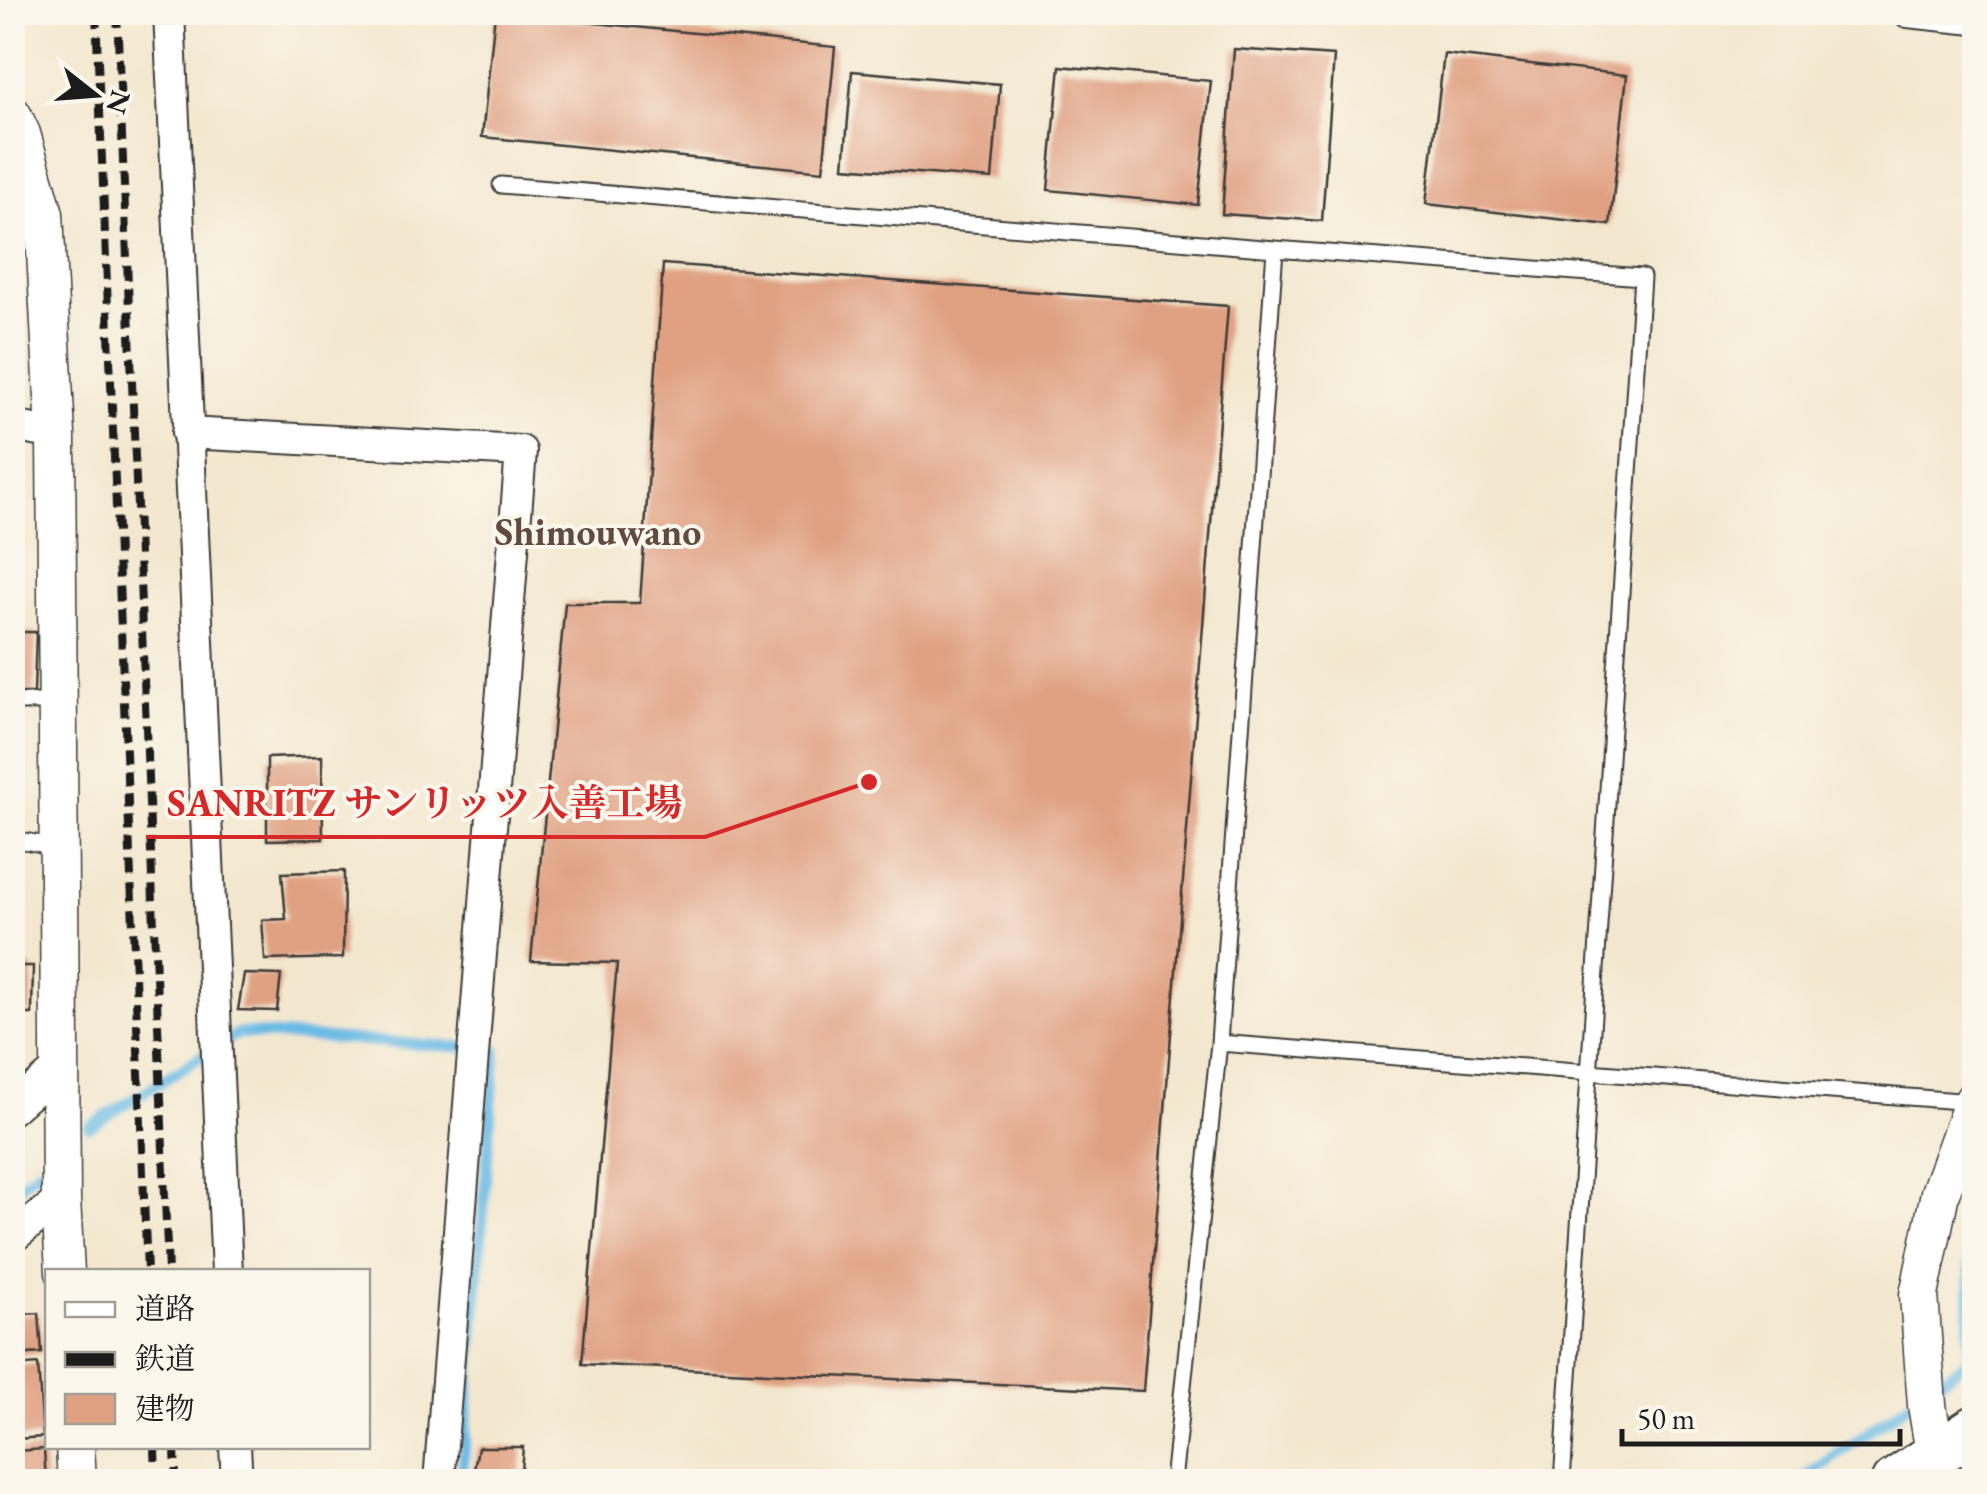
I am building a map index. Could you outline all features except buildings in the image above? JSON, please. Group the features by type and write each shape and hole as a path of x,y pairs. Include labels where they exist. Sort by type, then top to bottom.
{"main road":[{"path":"1894,1482 1934,1468 1974,1429"}],"street":[{"path":"169,12 227,1269"},
{"path":"1908,12 1974,18"},
{"path":"12,116 44,214 56,434 61,1199 66,1269"},
{"path":"12,426 56,434"},
{"path":"187,433 521,451 439,1482"},
{"path":"12,1110 60,1068"},
{"path":"1934,1468 1919,1295 1940,1193 1974,1101"},
{"path":"12,1238 61,1199"},
{"path":"76,1449 78,1482"},
{"path":"235,1449 237,1482"}],"lane":[{"path":"501,185 1642,277 1562,1482"},
{"path":"1174,1482 1219,1042 1275,249"},
{"path":"12,702 58,702"},
{"path":"12,840 59,847"},
{"path":"1219,1042 1974,1101"}],"waterway":[{"path":"89,1127 238,1033 496,1049 462,1482"},
{"path":"12,1193 40,1169"},
{"path":"1933,1386 1970,1359 1970,1201 1974,1191"},
{"path":"1799,1482 1918,1397"}],"railway":[{"path":"96,12 147,1269"},
{"path":"117,12 168,1269"},
{"path":"155,1449 156,1482"},
{"path":"175,1449 176,1482"}],"place":[{"name":"SANRITZ サンリッツ入善工場","path":"869,782"}],"district":[{"name":"Shimouwano","path":"598,532"}]}
